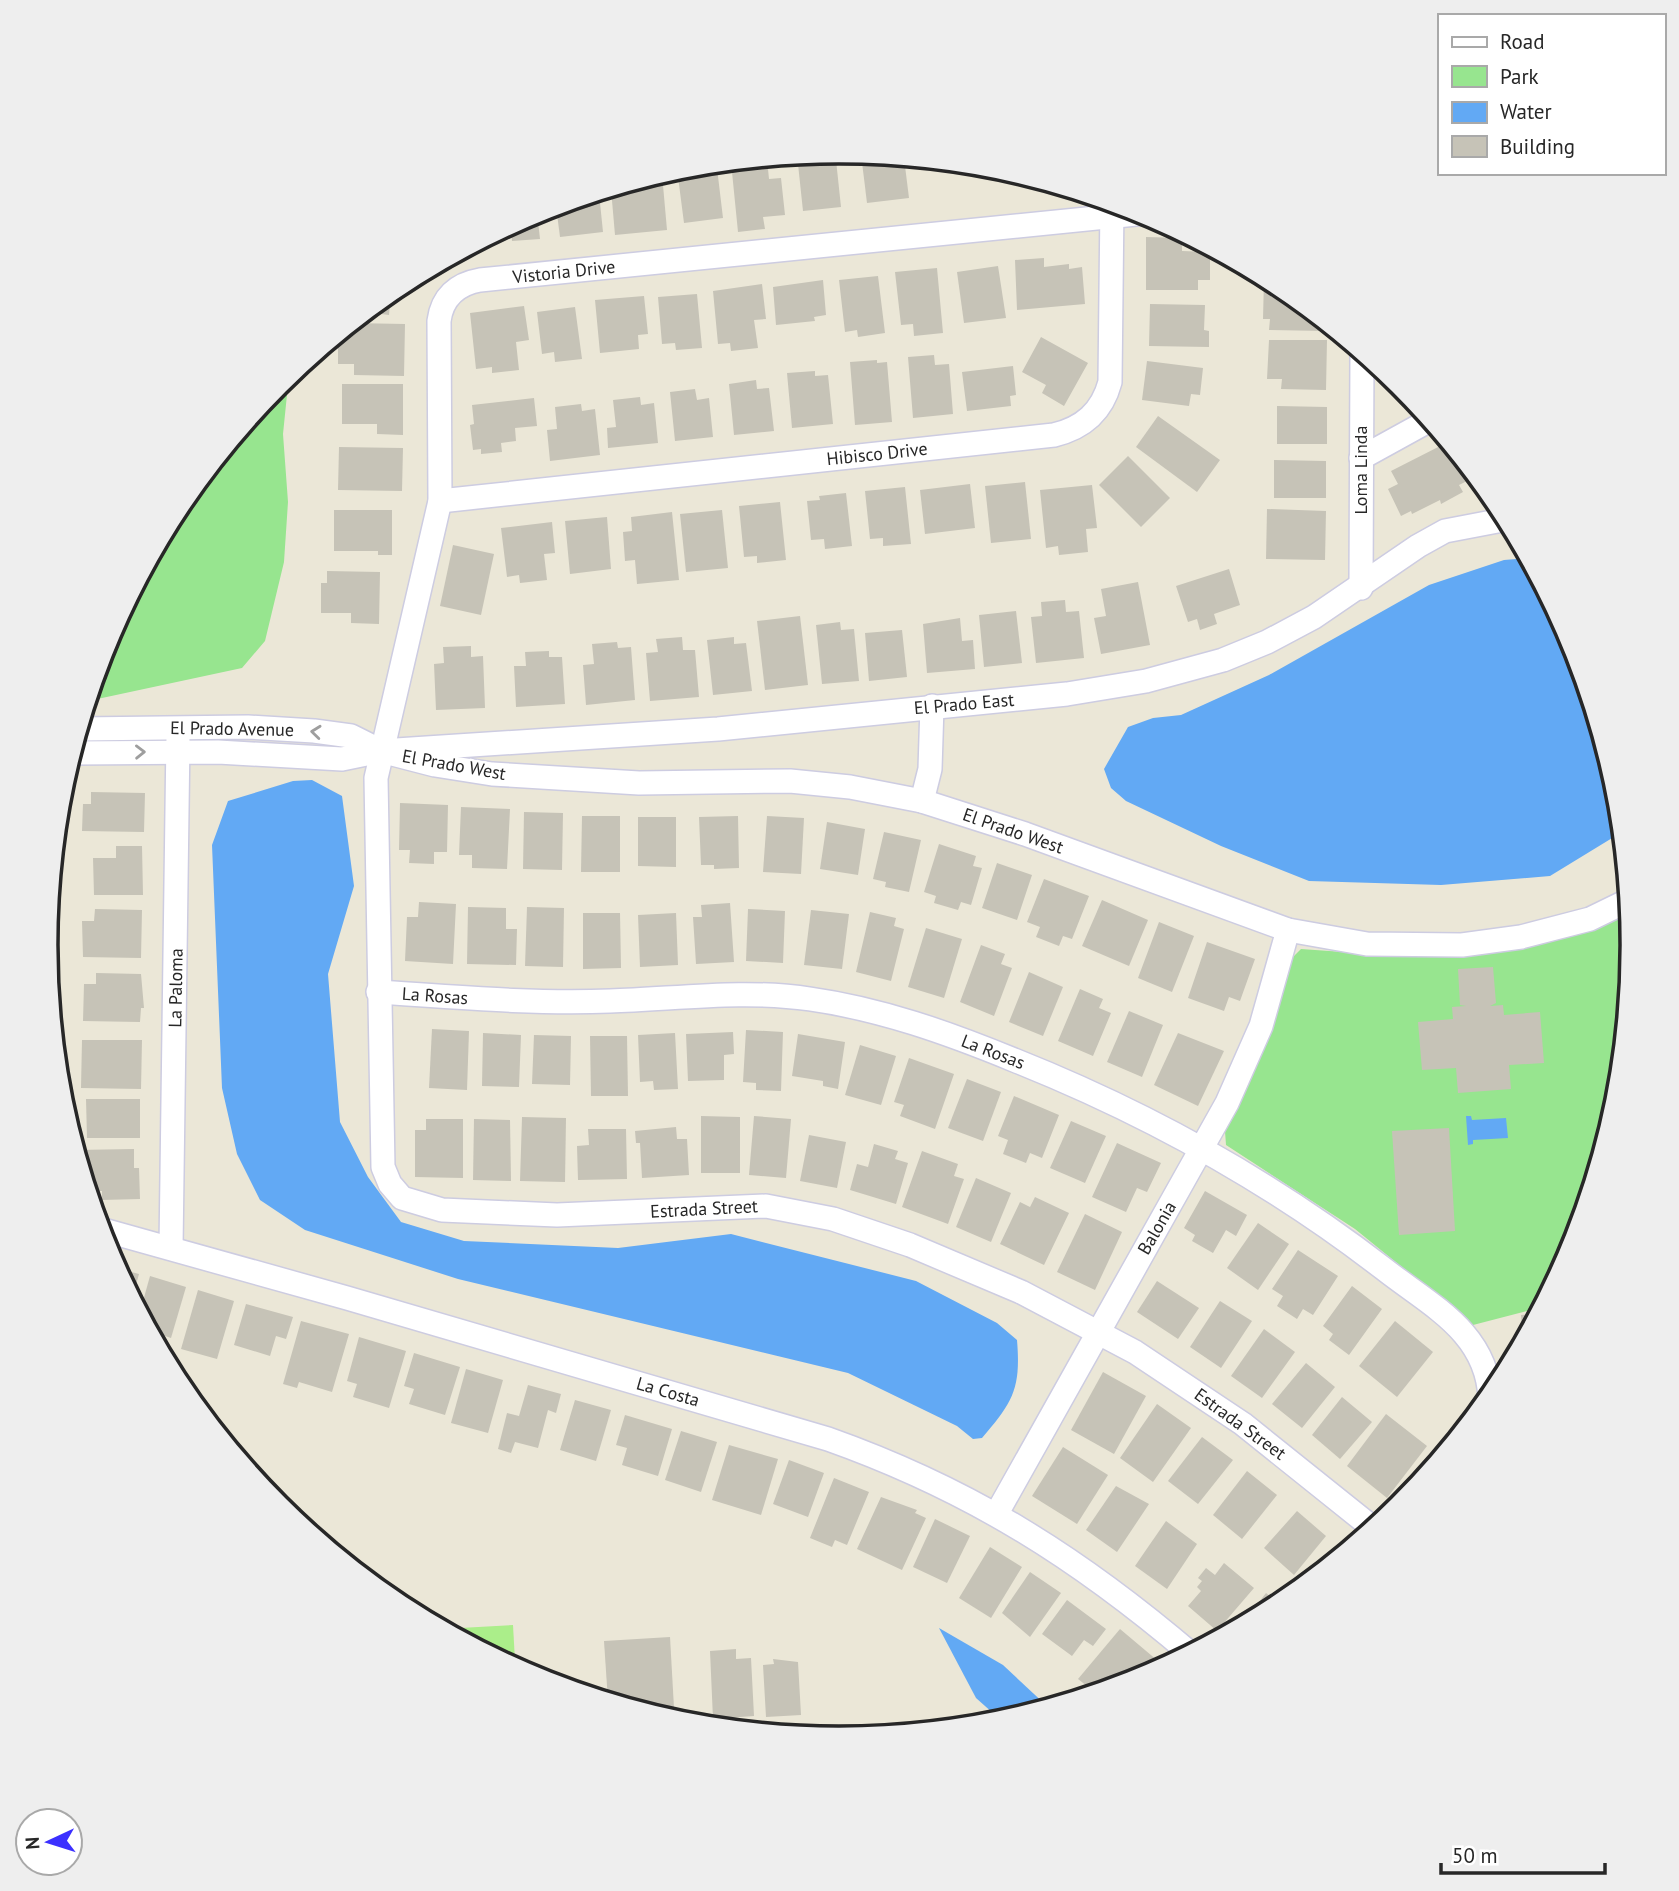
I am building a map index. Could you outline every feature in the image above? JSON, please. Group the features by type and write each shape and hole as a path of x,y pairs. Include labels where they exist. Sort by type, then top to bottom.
{"street":[{"name":"Vistoria Drive","path":"381,751 440,501 440,314 447,297 461,285 480,280 1104,210"},
{"name":"Hibisco Drive","path":"440,501 1054,435 1076,427 1102,405 1110,383 1112,213"},
{"name":"Loma Linda","path":"1361,588 1362,365"},
{"path":"1361,458 1422,425"},
{"name":"El Prado East","path":"82,753 178,751 342,759 381,751 718,729 1067,694 1184,672 1267,642 1361,588 1418,546 1446,531 1496,521"},
{"path":"922,801 930,769 932,706"},
{"name":"El Prado Avenue","path":"88,729 178,727 314,731 351,736 381,751"},
{"name":"La Paloma","path":"171,1248 178,727"},
{"name":"El Prado West","path":"381,751 435,765 492,774 639,783 790,780 850,787 922,801 1025,834 1288,930 1367,944 1462,945 1556,930 1590,919 1620,904"},
{"name":"Estrada Street","path":"381,751 376,791 383,1167 393,1189 407,1201 442,1210 516,1215 614,1214 735,1206 800,1212 833,1219 911,1245 1021,1292 1099,1330 1243,1424 1366,1523"},
{"name":"Balonia","path":"997,1513 1203,1147 1254,1046 1269,1003 1288,930"},
{"name":"La Rosas","path":"378,992 535,1001 775,996 840,1003 913,1022 1004,1055 1133,1111 1203,1147 1358,1249 1461,1329 1478,1348 1485,1364 1488,1383"},
{"name":"La Costa","path":"112,1232 828,1439 881,1458 997,1513 1085,1569 1183,1648"}],"green space":[{"path":"287,393 283,434 288,502 284,562 265,641 242,668 97,699 138,600 189,511 252,430"},
{"path":"1620,913 1620,997 1615,1048 1595,1148 1562,1245 1531,1310 1473,1325 1355,1229 1226,1145 1225,1131 1267,1040 1293,957 1301,949 1357,953"},
{"path":"513,1625 515,1656 494,1647 459,1628"}],"water":[{"path":"1519,559 1562,646 1595,743 1614,837 1550,876 1441,885 1309,881 1221,846 1126,801 1111,788 1104,769 1128,727 1153,718 1181,715 1269,675 1429,585 1504,560"},
{"path":"312,780 342,796 354,886 328,974 340,1122 368,1177 401,1222 464,1241 618,1248 731,1234 916,1281 997,1323 1017,1340 1018,1371 1013,1394 982,1438 973,1439 957,1426 848,1373 458,1279 305,1230 260,1200 237,1154 222,1088 212,845 228,801 293,781"},
{"path":"1466,1116 1471,1116 1472,1120 1506,1118 1508,1138 1473,1140 1473,1144 1468,1145"},
{"path":"939,1628 1003,1665 1042,1701 992,1712 976,1698"}],"building":[{"path":"836,164 841,207 803,211 798,165"},
{"path":"862,164 905,166 909,198 867,203"},
{"path":"768,167 769,179 781,178 785,215 763,217 765,229 738,232 732,171"},
{"path":"718,173 723,218 684,223 679,181"},
{"path":"663,184 667,230 615,235 612,198"},
{"path":"600,201 603,232 560,237 557,216"},
{"path":"538,224 540,239 512,241 512,236"},
{"path":"1146,237 1171,238 1182,243 1182,251 1199,252 1210,257 1210,280 1198,280 1198,290 1146,290"},
{"path":"1044,258 1044,267 1069,264 1069,269 1082,267 1085,304 1017,310 1015,260"},
{"path":"998,266 1006,318 964,323 957,272"},
{"path":"937,268 943,333 914,336 913,324 901,325 895,272"},
{"path":"878,276 885,333 858,337 857,330 845,332 839,280"},
{"path":"823,280 826,315 814,317 815,321 776,325 773,287"},
{"path":"762,284 766,319 754,320 758,348 731,351 730,343 718,344 713,291"},
{"path":"1264,289 1322,331 1269,330 1270,319 1263,319"},
{"path":"697,294 702,348 676,350 675,343 662,344 658,297"},
{"path":"644,296 648,334 638,335 639,349 600,353 595,300"},
{"path":"1150,304 1205,305 1204,330 1209,331 1209,347 1149,346"},
{"path":"390,306 389,315 379,314"},
{"path":"524,306 529,340 516,342 519,370 492,373 492,367 476,369 470,313"},
{"path":"575,307 582,359 555,362 554,352 542,354 537,312"},
{"path":"366,323 405,324 404,376 354,375 354,364 338,364 338,346"},
{"path":"1041,337 1088,363 1064,406 1042,393 1046,385 1022,372"},
{"path":"1269,340 1327,340 1326,390 1281,389 1282,379 1267,379"},
{"path":"934,355 935,365 949,364 953,414 913,418 908,357"},
{"path":"877,360 877,363 887,362 892,422 855,425 850,362"},
{"path":"1147,361 1203,368 1200,395 1191,394 1189,406 1142,400"},
{"path":"1013,366 1016,395 1010,396 1011,406 967,411 962,372"},
{"path":"815,371 815,376 828,375 833,424 792,428 787,373"},
{"path":"756,380 757,389 769,388 774,431 734,435 729,384"},
{"path":"342,384 403,384 403,435 377,434 377,424 342,424"},
{"path":"695,389 697,400 709,398 713,437 675,441 670,392"},
{"path":"640,397 641,405 654,403 658,443 608,448 607,428 616,427 613,400"},
{"path":"534,398 537,426 515,428 516,441 501,443 502,452 481,454 481,449 473,450 470,425 474,424 472,405"},
{"path":"581,404 582,411 595,409 600,455 550,461 547,430 557,429 555,407"},
{"path":"1277,406 1327,407 1327,444 1277,444"},
{"path":"1158,416 1220,460 1197,492 1136,447"},
{"path":"1440,446 1468,481 1459,485 1463,492 1441,504 1440,500 1412,514 1411,511 1401,516 1388,489 1398,484 1391,471"},
{"path":"339,447 403,448 402,491 338,490"},
{"path":"1128,456 1170,498 1141,527 1099,485"},
{"path":"1274,460 1326,461 1326,498 1274,498"},
{"path":"1025,482 1031,539 991,543 985,486"},
{"path":"970,484 975,528 925,534 920,490"},
{"path":"1092,485 1097,528 1086,529 1088,552 1059,555 1058,546 1046,548 1040,490"},
{"path":"905,487 911,544 883,546 883,538 870,539 865,491"},
{"path":"846,493 852,546 825,549 824,539 811,540 807,501 820,500 819,496"},
{"path":"780,502 786,560 757,563 757,556 744,557 739,506"},
{"path":"1267,509 1326,511 1325,560 1266,559"},
{"path":"334,510 392,510 392,555 378,555 378,551 334,551"},
{"path":"722,510 728,568 686,572 680,514"},
{"path":"672,512 679,580 637,584 635,560 625,561 623,532 632,531 631,517"},
{"path":"607,517 611,569 570,574 565,521"},
{"path":"552,522 555,553 544,554 547,580 520,583 519,575 507,577 501,528"},
{"path":"453,545 494,554 481,615 440,606"},
{"path":"1229,569 1240,605 1214,614 1217,624 1200,630 1197,619 1188,622 1176,586"},
{"path":"327,571 380,572 379,624 351,623 351,613 321,613 321,583 327,583"},
{"path":"1138,582 1150,645 1101,654 1094,618 1106,616 1101,589"},
{"path":"1065,600 1066,612 1079,611 1084,658 1036,663 1031,617 1042,616 1041,602"},
{"path":"1016,611 1022,663 984,667 979,615"},
{"path":"800,616 808,685 765,690 757,621"},
{"path":"960,618 962,641 973,640 975,669 927,673 923,624"},
{"path":"840,622 841,630 854,629 859,681 822,684 816,625"},
{"path":"902,630 907,677 869,681 865,633"},
{"path":"682,637 683,650 695,650 699,697 650,701 646,653 658,652 656,639"},
{"path":"734,637 734,644 746,643 752,691 713,695 707,640"},
{"path":"617,642 618,648 631,647 635,700 586,705 583,665 594,664 592,644"},
{"path":"471,646 471,657 483,656 485,708 436,710 434,664 444,663 443,647"},
{"path":"549,651 549,657 562,657 565,704 516,707 514,666 526,666 525,652"},
{"path":"91,792 145,793 144,832 82,831 83,804 91,804"},
{"path":"400,803 448,805 447,852 434,852 434,864 409,863 410,850 399,850"},
{"path":"461,807 510,809 507,869 472,868 472,855 459,855"},
{"path":"524,812 563,813 562,870 523,869"},
{"path":"582,816 620,816 620,872 581,872"},
{"path":"738,816 739,868 714,869 714,865 701,865 699,817"},
{"path":"767,816 804,818 801,874 763,872"},
{"path":"638,817 676,817 676,867 638,866"},
{"path":"827,822 865,829 858,875 820,869"},
{"path":"884,832 921,840 909,892 885,887 886,882 873,879"},
{"path":"939,844 976,856 973,866 982,868 971,905 961,902 958,910 934,903 936,896 924,892"},
{"path":"116,846 142,846 143,895 94,895 93,858 116,858"},
{"path":"997,863 1032,875 1017,920 982,908"},
{"path":"1044,879 1089,896 1072,939 1063,936 1059,946 1036,937 1040,927 1027,922"},
{"path":"1102,900 1148,920 1129,966 1082,946"},
{"path":"419,902 456,904 453,964 405,961 407,917 418,917"},
{"path":"730,903 734,962 696,964 693,917 702,917 701,905"},
{"path":"468,907 506,908 506,929 517,929 516,965 467,964"},
{"path":"527,907 564,908 563,967 525,966"},
{"path":"95,909 142,910 141,958 83,957 82,921 94,921"},
{"path":"748,909 785,911 783,963 746,961"},
{"path":"811,910 849,914 842,969 804,965"},
{"path":"870,912 896,918 894,926 904,929 891,981 856,972"},
{"path":"583,913 620,913 621,968 583,969"},
{"path":"676,913 678,965 640,967 638,915"},
{"path":"1159,922 1194,936 1172,992 1138,978"},
{"path":"926,928 962,939 944,998 908,987"},
{"path":"1207,942 1255,959 1240,1001 1229,997 1224,1011 1188,998"},
{"path":"981,945 1005,954 1001,964 1012,968 994,1016 960,1002"},
{"path":"1493,967 1496,1003 1490,1006 1503,1005 1504,1015 1540,1012 1544,1063 1509,1065 1511,1089 1458,1093 1456,1068 1422,1070 1418,1022 1453,1019 1452,1007 1466,1006 1460,1005 1458,969"},
{"path":"1029,972 1063,987 1043,1036 1009,1022"},
{"path":"96,973 141,974 144,1008 141,1008 140,1022 83,1021 84,984 96,984"},
{"path":"1080,989 1103,999 1099,1008 1111,1013 1093,1056 1058,1041"},
{"path":"1129,1011 1163,1025 1142,1077 1107,1062"},
{"path":"432,1029 469,1031 467,1090 429,1088"},
{"path":"746,1030 783,1032 781,1091 756,1090 756,1083 743,1082"},
{"path":"733,1032 734,1054 724,1055 724,1080 688,1081 686,1034"},
{"path":"483,1033 521,1035 519,1087 482,1086"},
{"path":"675,1033 678,1089 654,1090 653,1081 640,1082 638,1035"},
{"path":"1178,1033 1224,1051 1198,1106 1154,1085"},
{"path":"798,1034 845,1042 838,1089 823,1086 823,1081 792,1076"},
{"path":"534,1035 571,1036 570,1085 532,1084"},
{"path":"590,1036 627,1036 628,1096 591,1096"},
{"path":"82,1040 142,1040 141,1089 81,1088"},
{"path":"860,1045 896,1056 881,1105 845,1095"},
{"path":"909,1058 954,1074 935,1129 900,1116 904,1105 894,1102"},
{"path":"967,1079 1001,1092 983,1141 948,1128"},
{"path":"1014,1096 1059,1115 1042,1158 1030,1153 1026,1163 1003,1154 1008,1140 998,1136"},
{"path":"86,1099 140,1099 140,1138 87,1138"},
{"path":"701,1116 740,1117 740,1173 701,1173"},
{"path":"754,1116 791,1119 786,1178 749,1175"},
{"path":"522,1117 566,1118 565,1182 520,1181"},
{"path":"426,1119 463,1119 463,1178 415,1177 415,1130 426,1130"},
{"path":"474,1119 510,1120 511,1181 473,1180"},
{"path":"1071,1121 1106,1136 1085,1183 1050,1168"},
{"path":"676,1127 677,1139 687,1139 689,1175 642,1178 640,1143 636,1143 635,1131"},
{"path":"1449,1128 1455,1231 1399,1235 1392,1131"},
{"path":"588,1129 626,1129 627,1179 578,1180 577,1146 589,1145"},
{"path":"809,1135 846,1142 837,1188 800,1181"},
{"path":"1117,1143 1161,1163 1147,1192 1137,1188 1126,1212 1092,1197"},
{"path":"874,1144 898,1151 895,1159 908,1163 896,1204 850,1190 857,1164 868,1167"},
{"path":"134,1149 134,1168 139,1168 140,1199 102,1200 102,1191 97,1191 85,1150"},
{"path":"922,1151 958,1164 954,1176 964,1179 948,1224 902,1207"},
{"path":"976,1178 1011,1193 991,1242 956,1227"},
{"path":"1205,1191 1247,1215 1236,1236 1226,1230 1213,1253 1192,1241 1195,1235 1184,1228"},
{"path":"1035,1197 1069,1213 1044,1265 1000,1244 1020,1202 1030,1207"},
{"path":"1085,1214 1122,1232 1095,1290 1057,1272"},
{"path":"1258,1223 1289,1244 1258,1290 1227,1268"},
{"path":"1298,1250 1338,1276 1313,1315 1303,1309 1297,1319 1277,1306 1283,1296 1272,1289"},
{"path":"129,1271 139,1274 136,1286"},
{"path":"150,1276 186,1287 171,1338 161,1335 143,1301"},
{"path":"1157,1281 1199,1308 1178,1339 1137,1312"},
{"path":"1352,1286 1382,1309 1349,1355 1329,1340 1333,1334 1323,1326"},
{"path":"198,1290 234,1301 217,1359 181,1349"},
{"path":"1220,1301 1252,1321 1221,1368 1190,1347"},
{"path":"246,1304 293,1317 286,1339 276,1336 270,1356 234,1345"},
{"path":"1529,1314 1522,1327 1521,1315"},
{"path":"301,1321 349,1334 332,1392 299,1382 297,1388 283,1384"},
{"path":"1395,1321 1433,1352 1397,1397 1359,1366"},
{"path":"1264,1329 1295,1352 1262,1398 1231,1376"},
{"path":"359,1337 406,1351 389,1408 353,1397 357,1384 347,1381"},
{"path":"414,1353 460,1367 445,1415 409,1404 414,1389 404,1386"},
{"path":"1306,1363 1335,1387 1302,1428 1272,1404"},
{"path":"466,1369 503,1380 488,1433 451,1423"},
{"path":"1103,1372 1146,1396 1114,1454 1071,1430"},
{"path":"528,1385 561,1394 556,1413 548,1410 538,1448 515,1442 511,1453 498,1449 507,1413 519,1416"},
{"path":"1342,1397 1372,1422 1340,1459 1312,1435"},
{"path":"575,1400 611,1410 596,1461 560,1450"},
{"path":"1157,1404 1191,1428 1153,1482 1120,1458"},
{"path":"1386,1414 1427,1446 1387,1498 1347,1466"},
{"path":"625,1415 672,1429 658,1476 622,1465 627,1448 616,1445"},
{"path":"681,1431 717,1442 701,1492 665,1480"},
{"path":"1202,1437 1233,1460 1198,1504 1168,1481"},
{"path":"729,1445 778,1459 761,1515 712,1500"},
{"path":"1063,1447 1108,1475 1077,1524 1032,1496"},
{"path":"789,1460 824,1473 808,1517 773,1504"},
{"path":"1247,1471 1277,1495 1242,1539 1213,1515"},
{"path":"834,1478 869,1492 847,1545 835,1540 832,1547 810,1538"},
{"path":"1116,1486 1149,1504 1117,1552 1086,1530"},
{"path":"881,1497 917,1510 915,1513 926,1518 902,1570 857,1549"},
{"path":"1297,1511 1326,1536 1294,1575 1264,1548"},
{"path":"935,1519 970,1536 947,1583 913,1567"},
{"path":"1166,1521 1197,1544 1167,1589 1135,1566"},
{"path":"990,1547 1022,1567 991,1618 959,1598"},
{"path":"1224,1563 1254,1588 1216,1630 1188,1606 1201,1591 1197,1587 1202,1581 1198,1578 1206,1568 1215,1575"},
{"path":"1030,1572 1061,1593 1030,1637 1002,1613"},
{"path":"1266,1593 1272,1597 1254,1608"},
{"path":"1067,1600 1106,1629 1093,1646 1084,1640 1072,1656 1042,1634"},
{"path":"1120,1629 1157,1660 1088,1687 1078,1679"},
{"path":"670,1637 674,1708 607,1692 604,1641"},
{"path":"736,1649 736,1659 751,1658 754,1716 713,1717 710,1651"},
{"path":"773,1659 798,1662 801,1715 766,1717 763,1665 774,1664"}]}
